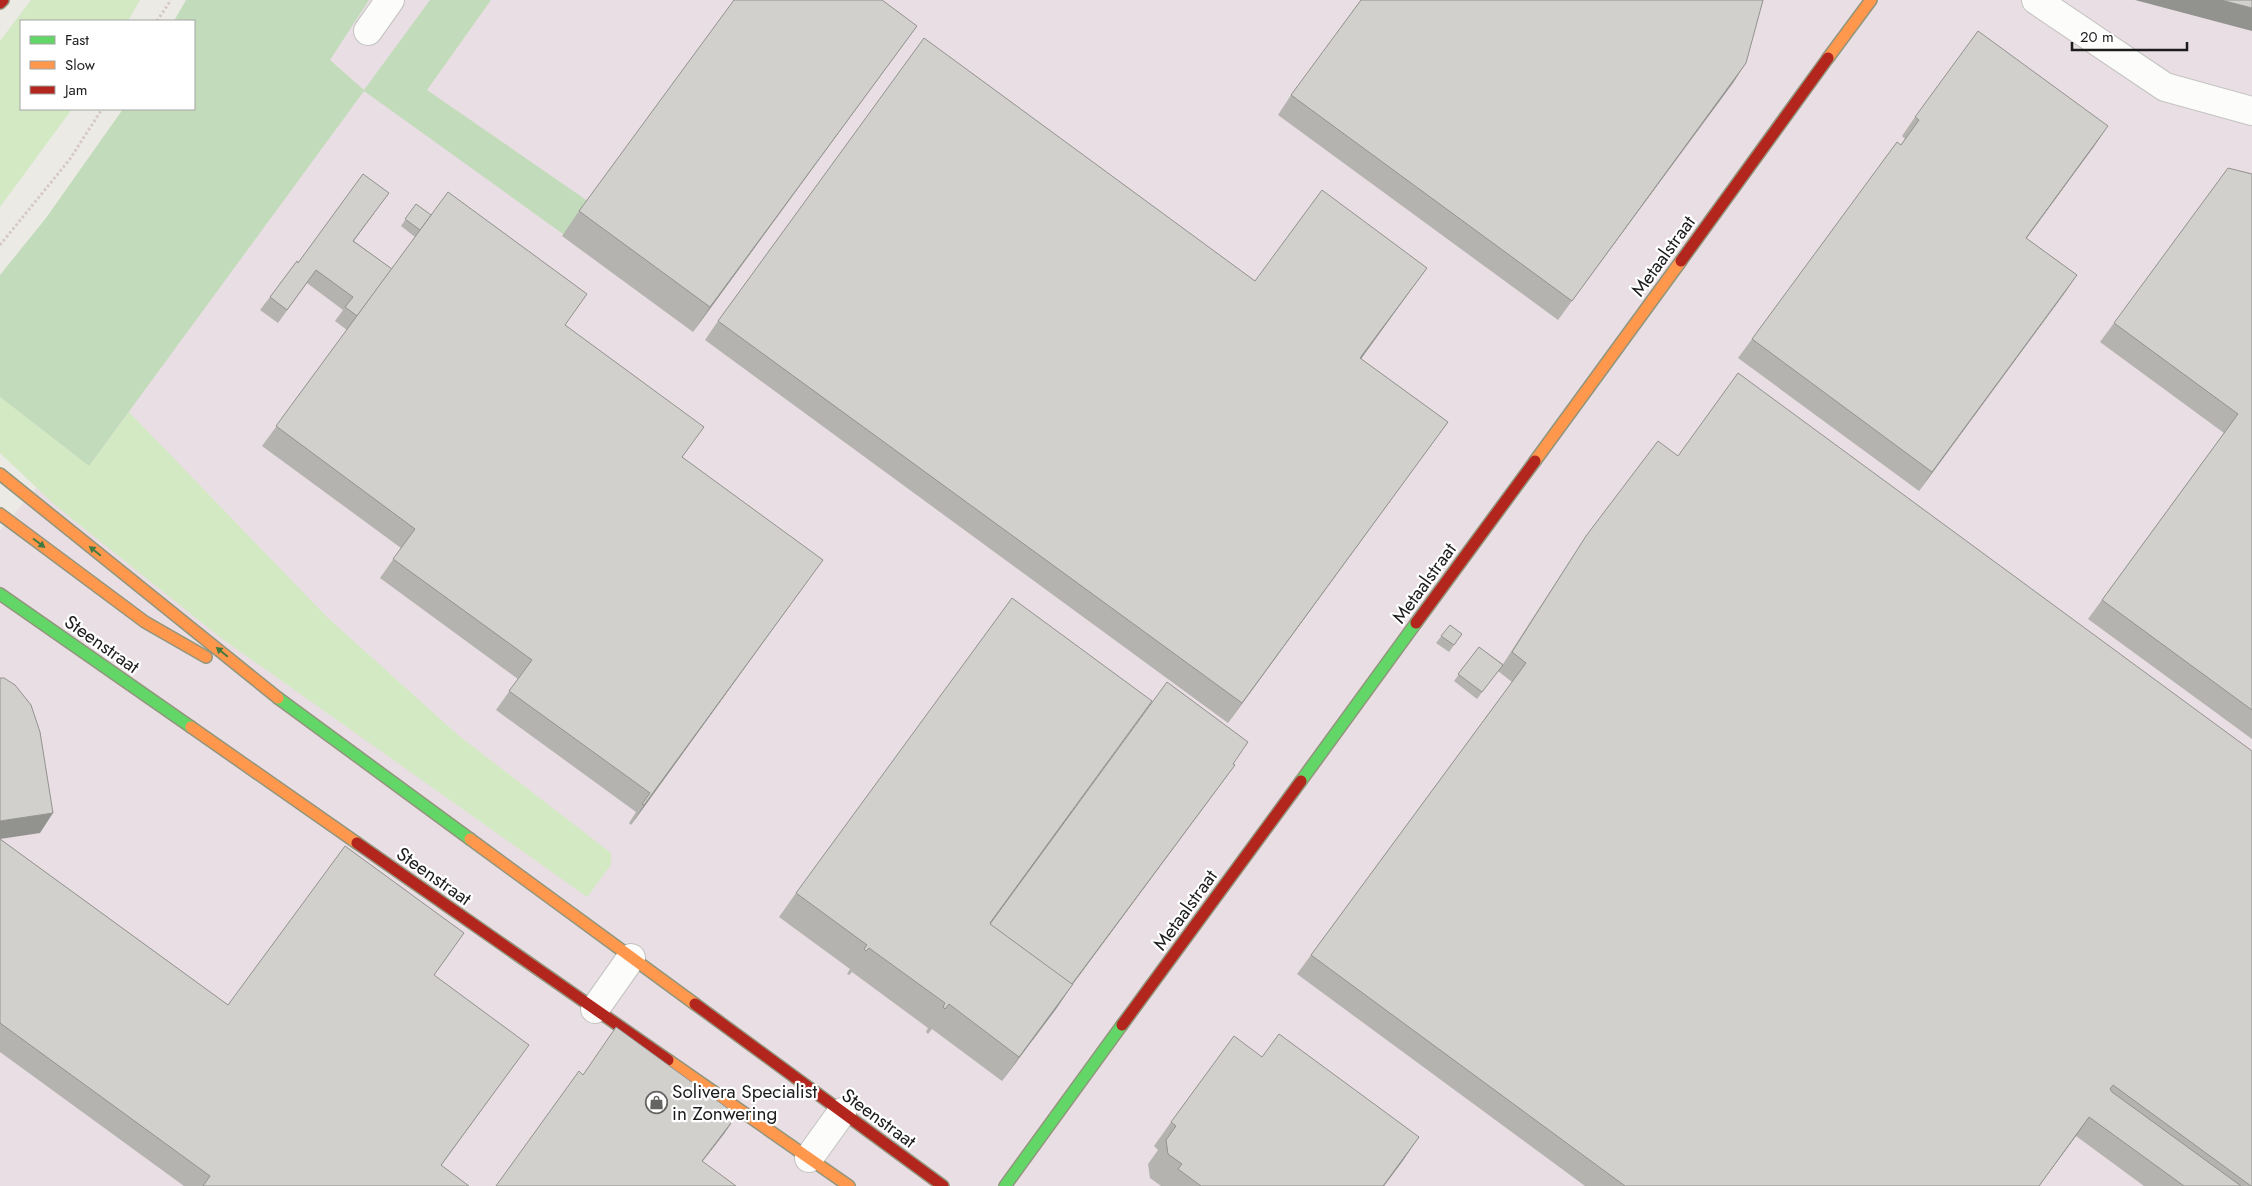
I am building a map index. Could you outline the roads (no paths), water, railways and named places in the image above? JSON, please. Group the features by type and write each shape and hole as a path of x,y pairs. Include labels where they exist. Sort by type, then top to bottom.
{"street":[{"path":"0,3 3,0"},
{"path":"368,32 390,0"},
{"name":"Metaalstraat","path":"1006,1186 1871,0"},
{"path":"2036,0 2165,87 2252,110"},
{"name":"Steenstraat","path":"0,474 288,705 942,1186"},
{"name":"Steenstraat","path":"0,514 145,622 288,705"},
{"name":"Steenstraat","path":"0,594 850,1186"},
{"path":"595,1009 631,958"},
{"path":"809,1158 842,1112"}],"place":[{"name":"Solivera Specialist in Zonwering","path":"656,1102"}]}
